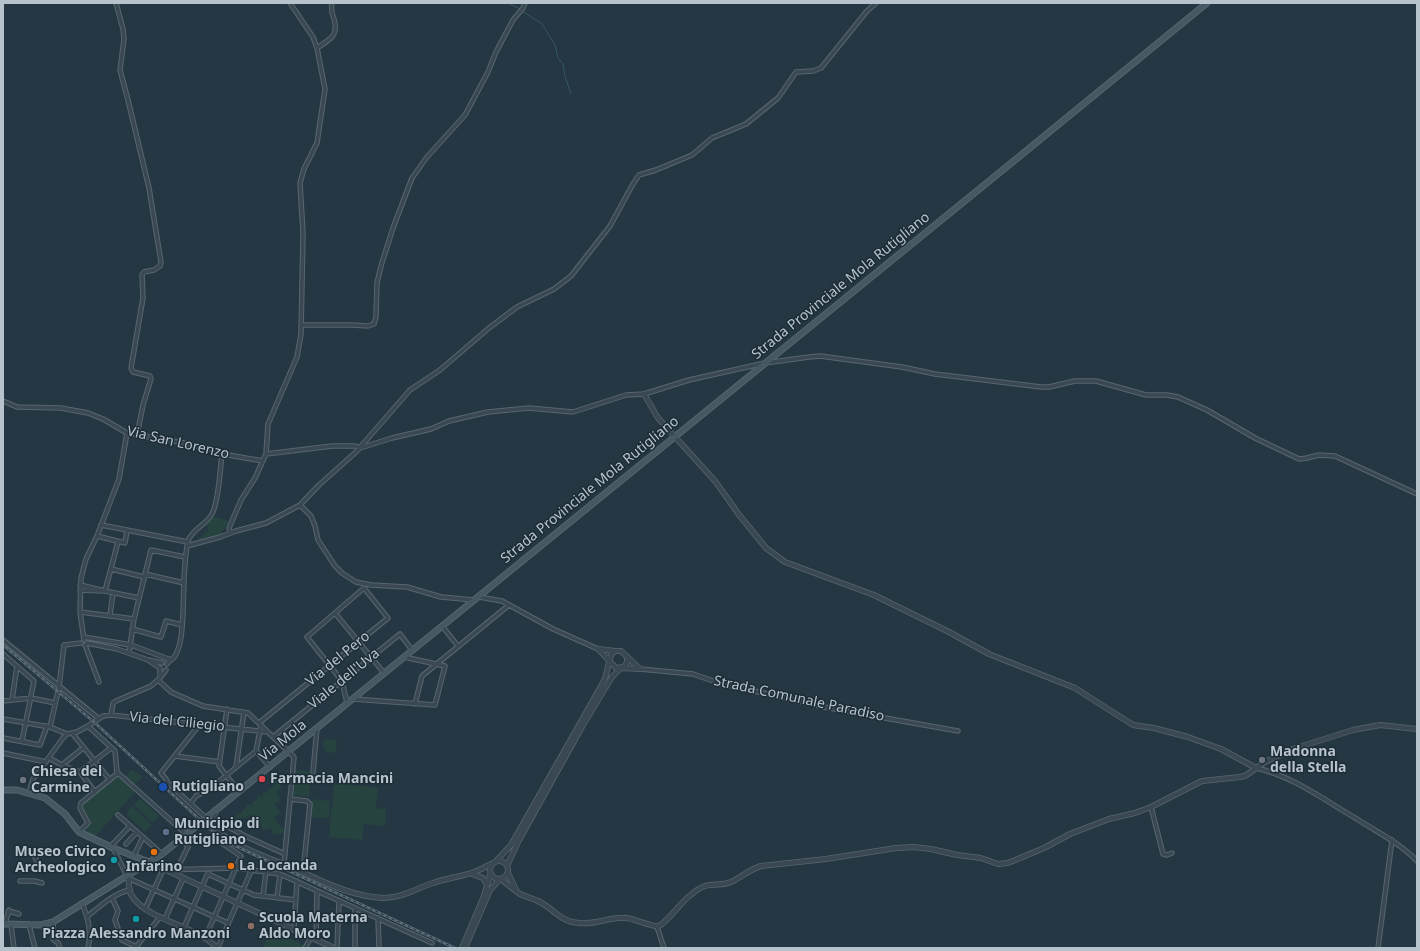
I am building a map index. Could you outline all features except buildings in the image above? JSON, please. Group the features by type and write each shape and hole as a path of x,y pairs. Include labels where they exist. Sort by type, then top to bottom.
{"main road":[{"name":"Strada Provinciale Mola Rutigliano","path":"490,587 1207,3"},
{"name":"Via Mola","path":"53,922 82,902 128,877 162,854 490,587"},
{"path":"3,790 13,789 40,796 51,802 70,818 79,832 111,848 149,862"},
{"path":"7,924 40,925 53,922"}],"street":[{"path":"116,3 123,34 120,70 149,188 161,262 158,269 144,272 142,275 143,298 132,368 133,372 150,376 151,379 143,405 137,435"},
{"path":"230,533 229,528 241,500 255,478 266,454 268,424 297,357 301,325 303,233 300,183 304,168 317,143 325,92 324,79 317,48 310,30 290,3"},
{"path":"317,48 331,38 335,32 336,26 331,9 332,3"},
{"path":"301,325 368,326 374,324 376,317 377,284 381,266 393,228 412,178 427,157 464,115 488,72 496,52 513,20 523,8 525,3"},
{"path":"188,546 271,521 300,505 360,448 410,390 440,370 488,328 517,307 554,288 571,276 610,226 639,175 656,170 692,155 712,138 746,124 778,98 796,72 817,71 821,68 863,16 876,3"},
{"path":"266,454 332,446 355,446 360,448 392,438 431,429 449,421 488,412 529,408 573,412 626,395 644,394 689,380 765,363 820,356 902,367 936,374 1041,387 1049,387 1075,381 1096,381 1146,395 1166,395 1178,397 1207,410 1255,438 1299,459 1319,455 1335,456 1417,494"},
{"path":"644,394 655,414 715,481 740,516 766,548 785,562 874,595 950,632 988,654 1075,688 1133,725 1154,728 1188,737 1221,749 1256,768 1268,771 1294,782 1392,840 1409,852 1417,861"},
{"name":"Via San Lorenzo","path":"3,400 17,406 61,408 88,413 103,419 127,433 196,445 222,454 263,460"},
{"path":"99,682 84,642 80,612 80,585 86,559 97,536 120,475 127,433"},
{"path":"111,715 113,703 151,686 159,679 166,670 167,664 174,658 178,649 182,625 185,557 188,542 192,534 213,512 217,496 222,454"},
{"path":"300,505 311,516 318,540 335,566 342,573 356,582 371,586 407,587 441,597 476,598 502,601 510,604 553,629 598,649 621,651 640,669"},
{"path":"101,525 188,542"},
{"path":"97,536 125,544 127,531"},
{"path":"105,592 118,542"},
{"path":"129,653 134,619 151,550 185,557"},
{"path":"111,569 184,583"},
{"path":"80,585 105,592"},
{"name":"Via del Pero","path":"260,724 388,618 364,588 335,613"},
{"path":"80,590 113,593 139,598"},
{"path":"110,615 113,593"},
{"path":"415,704 422,676 510,604"},
{"path":"80,612 134,619"},
{"path":"384,673 335,613 307,637 342,681 349,701 435,705 445,666 404,657"},
{"path":"132,629 161,636 166,621 182,625"},
{"path":"442,626 458,646"},
{"name":"Viale dell'Uva","path":"273,737 400,634 412,650"},
{"path":"3,640 98,718"},
{"path":"3,738 40,745 48,727 59,687 64,645 84,642 131,645 171,660"},
{"path":"84,642 112,648 148,660 167,664"},
{"path":"598,649 610,661 611,664 616,668 621,668"},
{"path":"200,724 161,773 166,778 167,782 191,802 217,829 244,847 340,889 384,898 406,894 434,882 471,873 496,861 511,845 605,679 611,655 615,651"},
{"path":"3,654 34,681 22,741"},
{"path":"517,891 508,873 507,866 509,859 583,725 612,677 626,665 627,657"},
{"path":"148,660 162,670 166,670"},
{"path":"162,663 160,665 159,679 171,692 203,706 248,713 294,757 284,864"},
{"path":"12,700 18,666"},
{"name":"Strada Comunale Paradiso","path":"621,668 693,674 719,683 829,708 958,731"},
{"path":"3,701 31,698 55,703"},
{"path":"227,709 219,766 239,792"},
{"path":"236,767 244,712"},
{"name":"Via del Ciliegio","path":"67,734 88,726 98,718 111,715 268,732"},
{"path":"3,719 48,727 67,734 33,779 29,793"},
{"path":"191,802 196,796 211,788 256,751 260,724"},
{"path":"657,927 663,923 687,897 700,888 732,882 752,869 761,866 826,859 896,848 914,847 981,858 998,864 1008,863 1044,848 1070,834 1114,817 1135,813 1151,807 1202,781 1240,778 1245,776 1265,762 1293,749 1353,730 1380,725 1417,729"},
{"path":"88,726 116,752 117,772 183,836 188,847 177,869"},
{"path":"313,772 318,728"},
{"path":"72,733 110,780"},
{"path":"62,765 84,748"},
{"path":"80,772 112,748"},
{"path":"256,751 270,767"},
{"path":"3,753 48,760 80,772 95,792"},
{"path":"175,756 220,762"},
{"path":"79,832 88,823 80,806 118,773"},
{"path":"290,799 307,801 310,804 303,872"},
{"path":"1151,807 1163,854 1167,855 1172,853"},
{"path":"215,810 214,822 217,829"},
{"path":"118,815 162,854"},
{"path":"130,826 111,848 128,877 133,898 145,909 205,938 216,948 219,945 252,869"},
{"path":"229,827 285,854"},
{"path":"126,844 137,832"},
{"path":"134,856 143,837"},
{"path":"205,938 242,856 213,837"},
{"path":"1378,948 1392,840"},
{"path":"33,850 36,860 42,866 47,867"},
{"path":"496,861 502,861 507,866"},
{"path":"149,862 163,870 311,937 328,947 334,948"},
{"path":"466,948 484,896 491,864"},
{"path":"163,870 236,868 280,874 432,944"},
{"path":"184,927 210,869"},
{"path":"145,909 163,870"},
{"path":"263,896 266,871"},
{"path":"471,873 490,874 517,891 540,902 560,918 569,921 583,923 613,918 625,918 638,920 657,927"},
{"path":"471,873 483,878 487,884"},
{"path":"462,948 468,939 490,890 508,873"},
{"path":"208,874 254,895 296,900"},
{"path":"277,898 280,874"},
{"path":"128,877 228,923"},
{"path":"112,898 118,912 115,920 122,940 136,947 163,918 183,879"},
{"path":"20,881 34,881 42,883"},
{"path":"294,930 296,881"},
{"path":"88,916 112,898 130,890"},
{"path":"316,940 317,891"},
{"path":"338,948 339,901"},
{"path":"82,902 88,916 90,928 88,948"},
{"path":"355,908 355,948"},
{"path":"14,948 7,924 9,911 19,914"},
{"path":"378,918 379,948"},
{"path":"53,922 53,939 58,943 59,948"},
{"path":"29,925 35,948"},
{"path":"657,927 664,948"},
{"path":"305,948 311,937"}],"green space":[{"path":"212,516 227,520 228,522 221,534 195,542 209,529 204,524"},
{"path":"324,739 337,740 336,753 325,752 325,747 323,747"},
{"path":"132,769 142,777 134,785 125,777"},
{"path":"295,770 312,772 309,797 293,795"},
{"path":"275,774 282,788 277,792 281,800 274,804 280,813 274,817 281,828 285,827 284,833 273,835 271,828 265,831 262,829 261,823 254,824 253,816 239,819 240,821 237,823 232,820 233,816 236,817 238,813 242,813 243,809 246,809 247,804 252,805 253,801 256,801 257,796 262,797 263,792 268,793 269,788 273,788"},
{"path":"119,775 136,791 94,838 84,833 91,824 81,806"},
{"path":"334,783 378,788 376,808 386,809 385,826 364,824 362,840 329,837"},
{"path":"140,798 159,816 153,823 134,805"},
{"path":"312,799 330,801 329,818 310,817"},
{"path":"132,806 152,825 145,832 126,814"},
{"path":"271,929 304,945 303,948 263,948"}],"waterway":[{"path":"508,3 520,9"},
{"path":"522,11 542,24 555,45 558,58 563,64 571,94"}],"railway":[{"path":"3,645 94,722 211,830 231,844 455,948"}],"place":[{"name":"Madonna della Stella","path":"1262,760"},
{"name":"Farmacia Mancini","path":"262,779"},
{"name":"Chiesa del Carmine","path":"23,780"},
{"name":"Rutigliano","path":"163,787"},
{"name":"Municipio di Rutigliano","path":"166,832"},
{"name":"Infarino","path":"154,852"},
{"name":"Museo Civico Archeologico","path":"114,860"},
{"name":"La Locanda","path":"231,866"},
{"name":"Piazza Alessandro Manzoni","path":"136,919"},
{"name":"Scuola Materna Aldo Moro","path":"251,926"}]}
